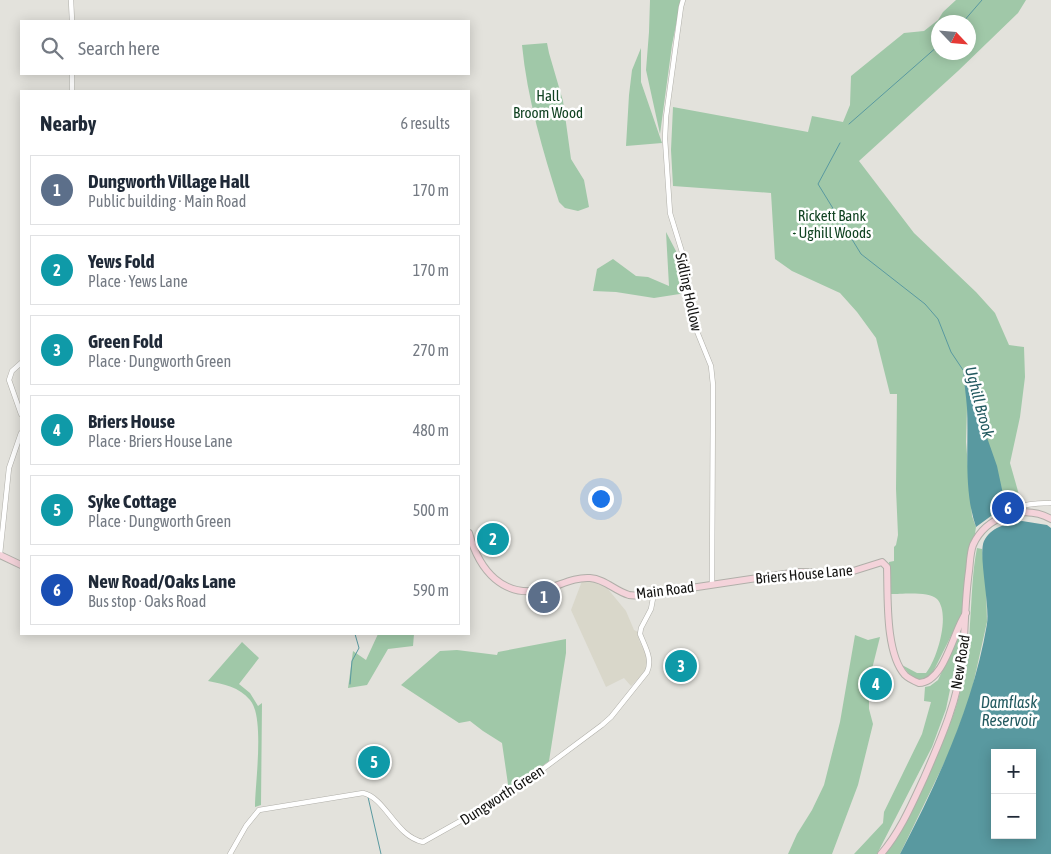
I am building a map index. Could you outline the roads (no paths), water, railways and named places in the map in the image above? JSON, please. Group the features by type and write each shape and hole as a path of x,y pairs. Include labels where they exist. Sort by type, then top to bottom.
{"main road":[{"name":"New Road","path":"881,854 915,798 944,729 959,680 963,658 968,581 974,544 989,524 1001,517 1031,513 1051,519"},
{"name":"Main Road","path":"470,536 481,564 495,580 513,589 534,591 548,589 576,579 589,578 601,580 629,595 644,595 712,584"},
{"path":"0,555 20,565"},
{"name":"Briers House Lane","path":"712,584 798,572 847,573 882,562 887,567 889,624 894,653 905,675 919,683 928,680 940,669 966,613"}],"street":[{"path":"71,0 72,20"},
{"name":"Sidling Hollow","path":"683,0 669,84 665,139 672,220 686,265 694,324 711,366 713,385 712,584"},
{"path":"72,75 72,90"},
{"path":"20,364 12,371 9,380 20,411"},
{"path":"0,555 10,468 20,436"},
{"path":"1013,514 1017,508 1023,506 1051,503"},
{"name":"Dungworth Green","path":"230,854 255,812 259,810 363,793 372,796 408,834 423,842 512,792 611,717 644,676 649,668 649,658 640,630 651,609 654,594"}],"water":[{"path":"963,369 997,466 1006,508 976,527 969,498 967,408"},
{"name":"Damflask Reservoir","path":"1022,521 1047,525 1051,528 1051,854 900,854 941,771 973,684 987,624 982,557 984,541 991,532 1005,525"}],"waterway":[{"name":"Ughill Brook","path":"969,15 982,0"},
{"name":"Ughill Brook","path":"849,124 931,52"},
{"name":"Ughill Brook","path":"840,143 818,184 861,254 925,304 938,319 951,352 963,370"},
{"path":"350,684 352,661 359,648 355,635"},
{"path":"368,797 381,854"}],"place":[{"name":"New Road/Oaks Lane","path":"1008,508"},
{"name":"Yews Fold","path":"493,539"},
{"name":"Dungworth Village Hall","path":"544,597"},
{"name":"Green Fold","path":"681,666"},
{"name":"Briers House","path":"876,684"},
{"name":"Syke Cottage","path":"374,762"}],"park label":[{"name":"Hall Broom Wood","path":"548,104"},
{"name":"Rickett Bank - Ughill Woods","path":"832,224"}]}
